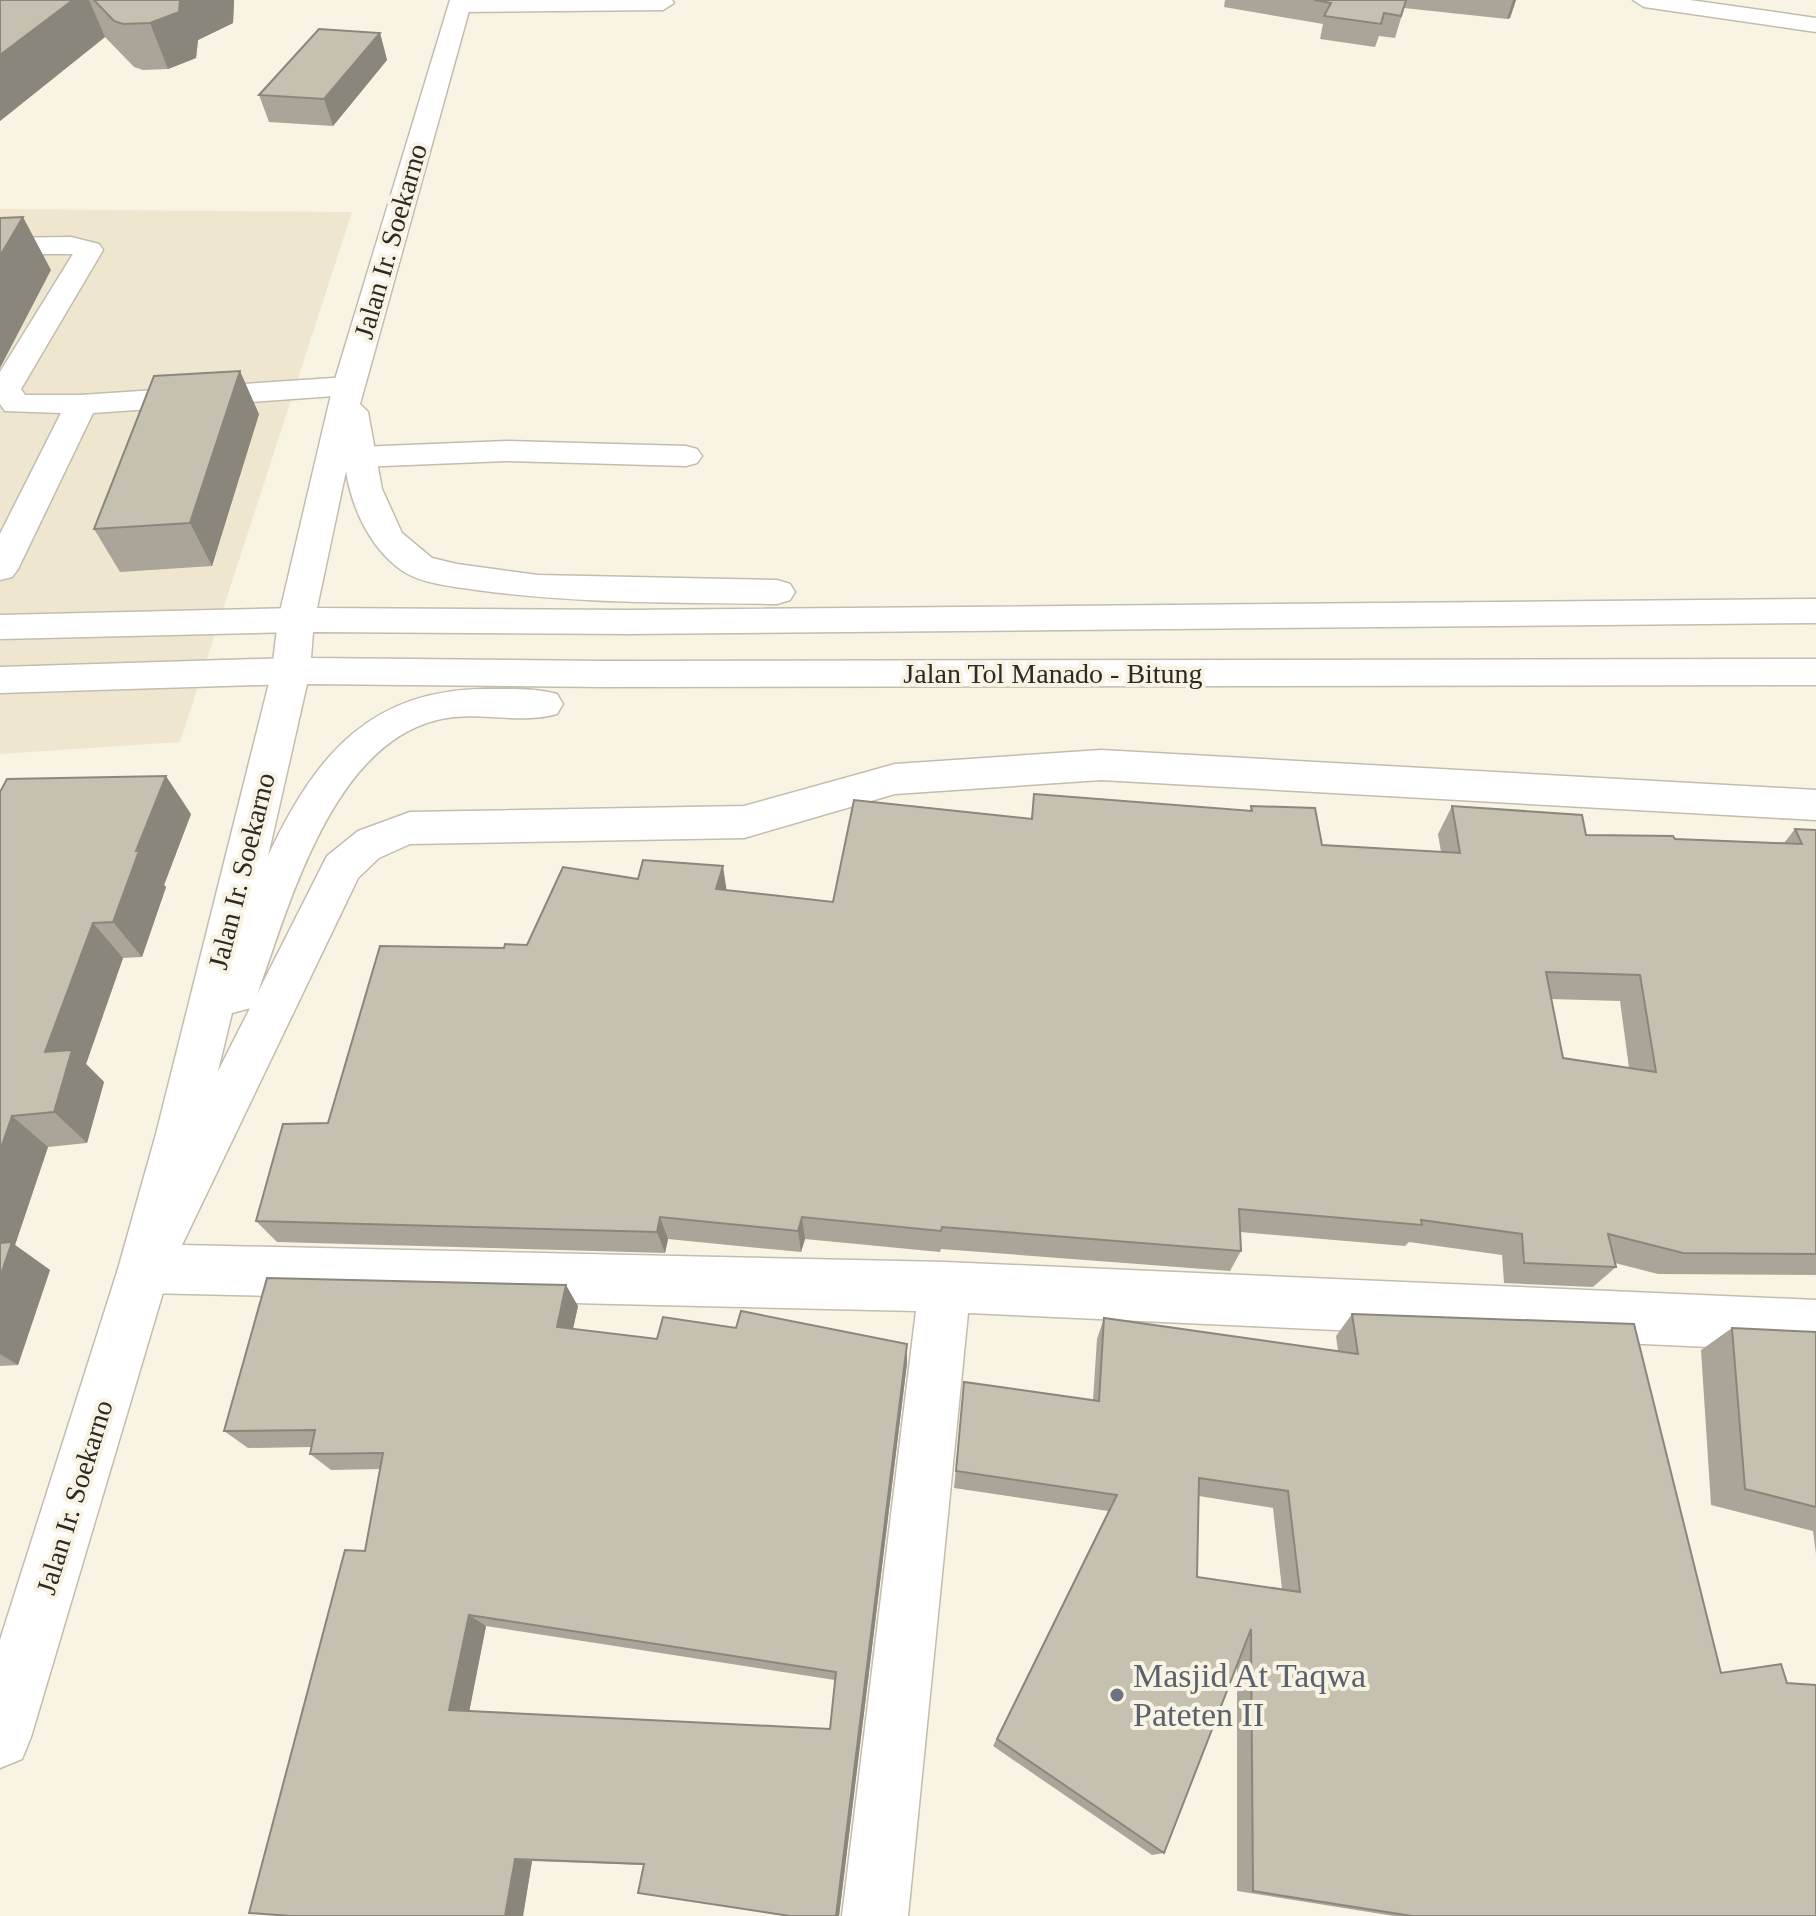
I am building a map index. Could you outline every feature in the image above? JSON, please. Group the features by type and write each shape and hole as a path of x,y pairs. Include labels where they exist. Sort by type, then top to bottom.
{"main road":[{"path":"1644,0 1816,25"},
{"path":"460,3 663,3"},
{"name":"Jalan Ir. Soekarno","path":"0,1737 144,1269 180,1134 291,671 296,620 348,386 460,3"},
{"path":"0,246 71,245 89,250 5,389 16,404 81,404 348,386 365,489 388,539 420,566 457,576 538,587 778,592 1018,620"},
{"path":"0,569 81,404"},
{"path":"359,457 506,451 686,456"},
{"name":"Jalan Tol Manado - Bitung","path":"0,627 296,620 1018,620 1816,611"},
{"name":"Jalan Tol Manado - Bitung","path":"0,680 291,671 1816,672"},
{"path":"180,1134 300,829 341,765 386,727 423,709 459,704 764,704 984,673"},
{"path":"1816,805 1101,765 895,779 744,822 410,828 383,834 358,849 342,868 144,1269 945,1287 1816,1326"},
{"path":"875,1916 945,1287"}],"shaded area":[{"path":"0,209 352,212 180,742 0,754"}],"building":[{"path":"0,0 73,0 0,55"},
{"path":"94,0 180,0 179,12 150,23 123,24 114,21"},
{"path":"1314,0 1406,0 1401,16 1384,13 1381,24 1324,16 1331,3"},
{"path":"319,29 380,33 324,99 259,95"},
{"path":"23,217 0,256 0,218"},
{"path":"240,371 190,523 94,529 154,376"},
{"path":"166,776 136,851 139,851 113,922 93,923 45,1052 72,1050 54,1112 12,1116 0,1151 0,792 7,779"},
{"path":"1034,794 1252,811 1251,806 1315,808 1322,845 1460,853 1452,806 1582,815 1586,835 1673,836 1675,839 1802,844 1795,829 1816,830 1816,1254 1683,1253 1608,1234 1616,1267 1524,1263 1522,1234 1421,1220 1422,1225 1239,1209 1241,1251 942,1227 941,1231 802,1217 798,1231 660,1217 657,1232 256,1221 283,1124 328,1123 380,946 504,948 505,944 527,945 563,867 638,879 643,860 723,866 716,889 833,902 854,800 1032,819","holes":["1546,972 1640,975 1656,1072 1563,1058"]},
{"path":"12,1242 0,1277 0,1243"},
{"path":"267,1278 566,1285 557,1327 657,1339 663,1317 736,1328 741,1311 907,1344 836,1916 790,1916 638,1893 644,1864 515,1859 505,1916 291,1916 249,1913 345,1550 365,1551 383,1453 310,1454 315,1430 224,1431","holes":["469,1615 836,1672 830,1729 449,1710"]},
{"path":"1352,1314 1634,1324 1721,1673 1781,1664 1787,1683 1816,1685 1816,1916 1412,1916 1253,1891 1251,1629 1164,1853 997,1739 1117,1495 956,1471 964,1382 1099,1401 1104,1318 1358,1354","holes":["1199,1478 1288,1491 1300,1592 1197,1577"]},
{"path":"1732,1328 1816,1332 1816,1507 1745,1489"}],"place":[{"name":"Masjid At Taqwa Pateten II","path":"1117,1695"}]}
